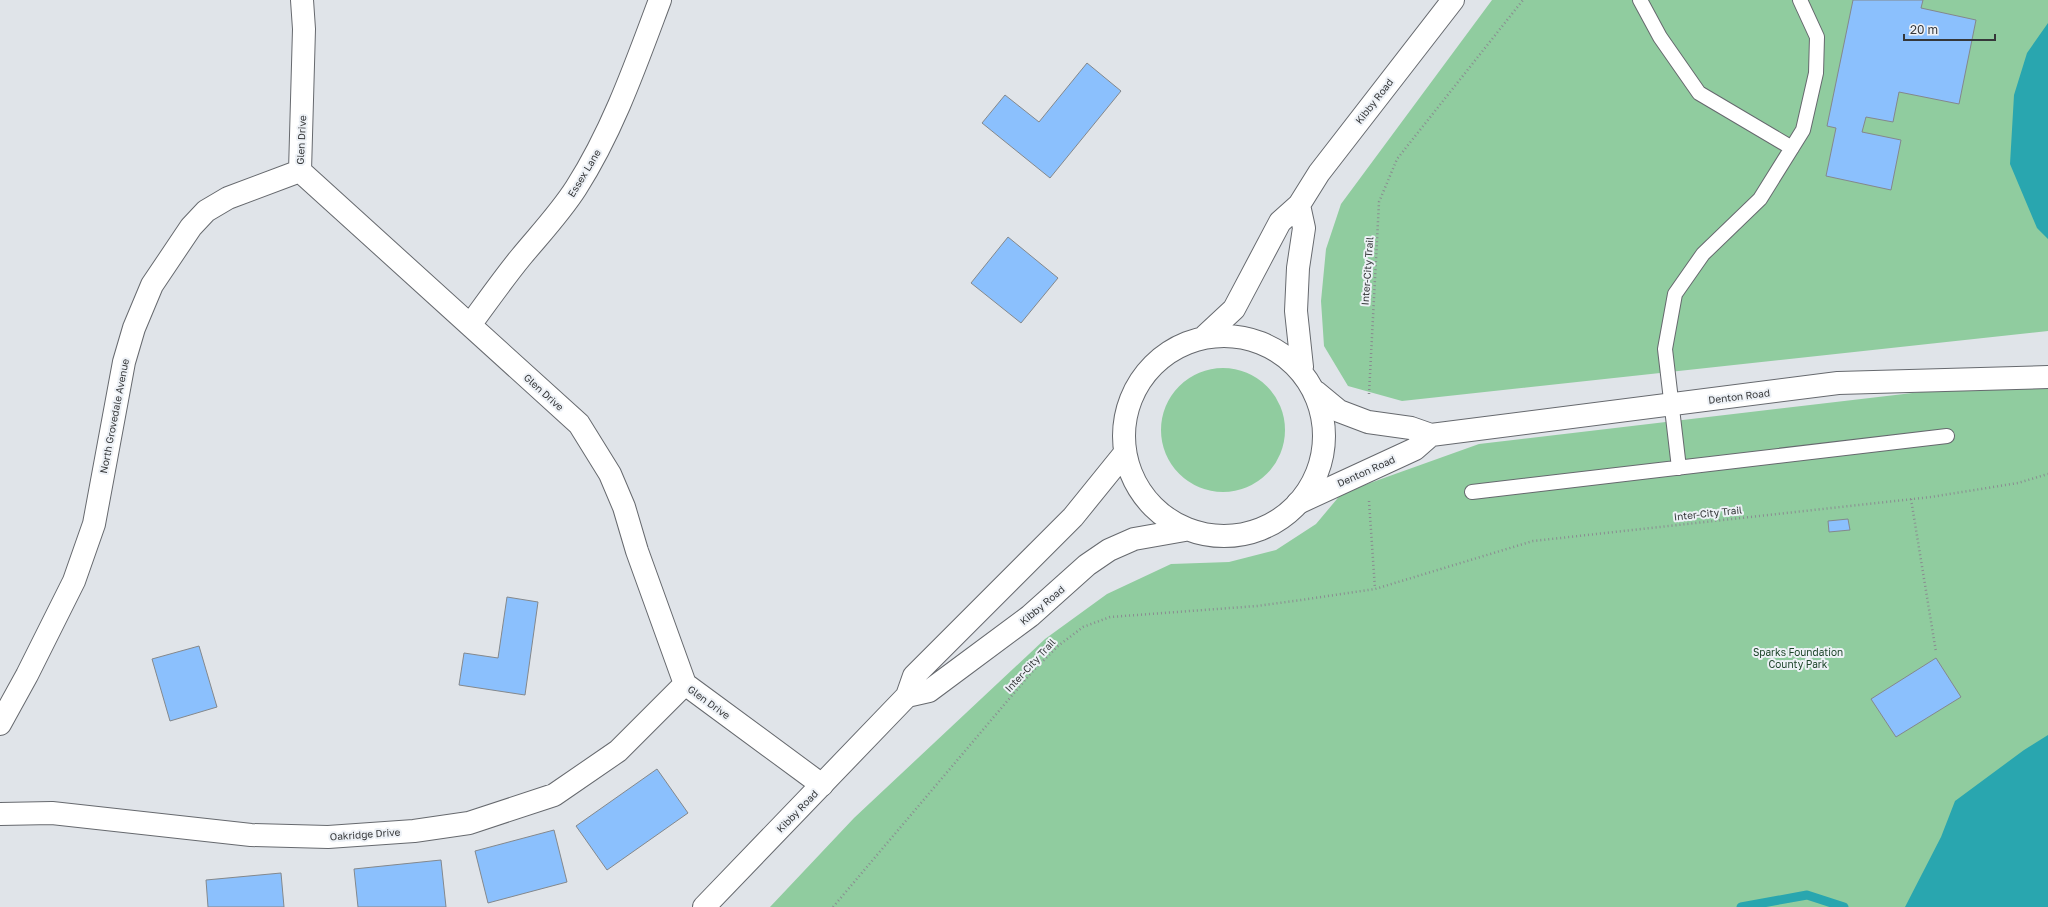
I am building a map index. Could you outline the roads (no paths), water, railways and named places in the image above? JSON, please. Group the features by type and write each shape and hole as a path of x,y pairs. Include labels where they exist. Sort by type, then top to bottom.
{"street":[{"name":"Glen Drive","path":"302,0 304,36 300,171 579,424 610,474 624,506 637,551 685,684 822,785"},
{"name":"Essex Lane","path":"470,325 521,258 546,229 576,188 600,146 630,78 660,0"},
{"name":"Kibby Road","path":"1205,336 1234,309 1280,222 1299,205 1319,173 1453,0"},
{"name":"North Grovedale Avenue","path":"0,724 27,675 74,581 94,524 124,362 134,328 152,285 191,227 206,211 228,198 300,171"},
{"path":"1299,205 1304,228 1298,268 1296,311 1302,367"},
{"path":"1227,334 1255,339 1284,353 1302,367 1316,392 1323,416 1324,440 1320,457 1310,485 1298,502 1279,518 1257,530 1236,536 1211,536 1185,530 1166,518 1146,501 1131,480 1124,454 1126,428 1134,397 1152,367 1175,347 1205,336 1227,334"},
{"name":"Denton Road","path":"1316,392 1339,411 1368,422 1411,428 1431,435 1838,384 2048,376"},
{"name":"Denton Road","path":"1298,502 1415,449 1431,435"},
{"name":"Kibby Road","path":"704,907 907,696 914,676 1073,517 1124,454"},
{"name":"Kibby Road","path":"907,696 929,691 1030,616 1087,565 1109,550 1134,539 1185,530"},
{"name":"Oakridge Drive","path":"0,814 52,813 251,835 328,837 414,831 469,823 554,795 618,751 685,684"}],"lane":[{"path":"1640,0 1660,37 1699,93 1792,148"},
{"path":"1679,468 1665,349 1675,294 1703,254 1760,199 1803,130 1816,73 1817,37 1800,0"},
{"path":"1472,492 1947,436"}],"water":[{"path":"2048,23 2048,239 2037,228 2010,164 2014,95 2027,53"},
{"path":"2048,735 2048,907 1905,907 1941,837 1955,801 2024,750"}],"waterway":[{"path":"1741,907 1807,895 1844,907"}],"park label":[{"name":"Sparks Foundation County Park","path":"1798,658"}]}
